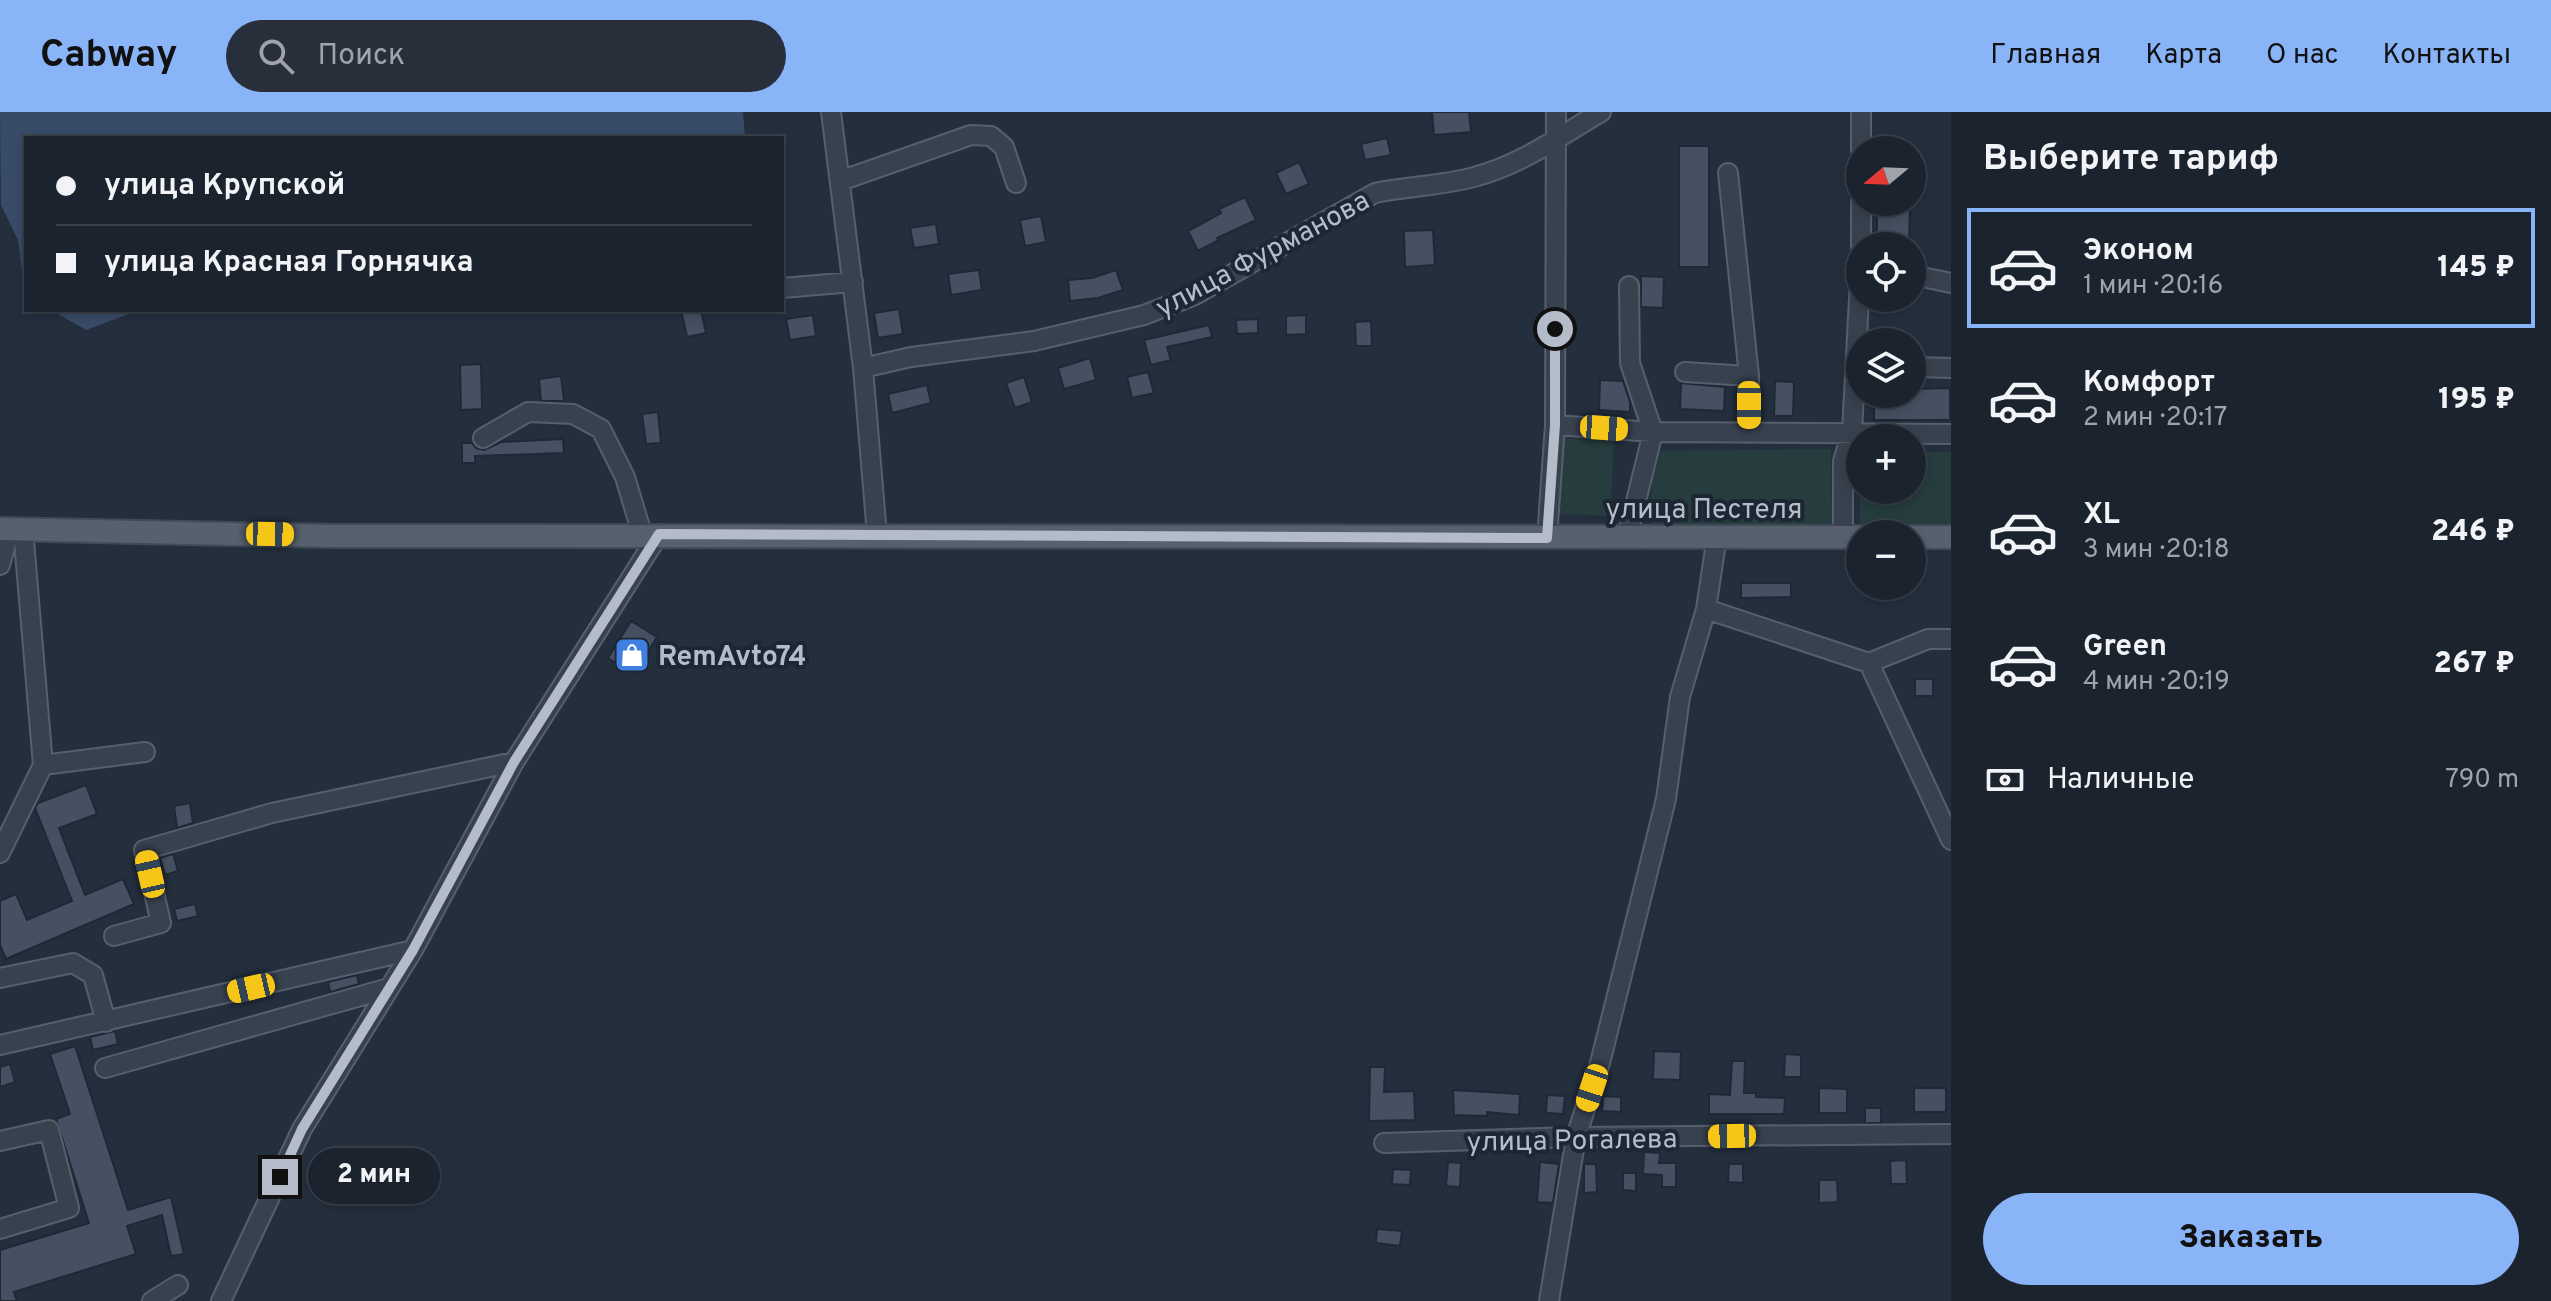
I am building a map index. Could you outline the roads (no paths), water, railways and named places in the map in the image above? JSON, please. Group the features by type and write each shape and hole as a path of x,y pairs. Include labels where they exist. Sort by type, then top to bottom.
{"main road":[{"name":"улица Пестеля","path":"11,529 332,536 1846,537"},
{"path":"1926,537 1951,537"}],"street":[{"path":"831,112 863,368 877,535"},
{"path":"1547,538 1555,425 1556,112"},
{"name":"улица Фурманова","path":"863,368 911,357 1034,341 1144,315 1195,295 1375,193 1406,186 1442,185 1516,163 1601,112"},
{"path":"1861,112 1861,136"},
{"path":"840,181 971,135 991,136 1004,147 1016,183"},
{"path":"1728,173 1749,376 1749,433"},
{"path":"1926,278 1951,283"},
{"path":"784,288 853,282"},
{"path":"1627,538 1653,432 1630,363 1629,286"},
{"path":"1852,424 1858,312"},
{"path":"1926,367 1951,368"},
{"path":"1685,372 1749,376"},
{"path":"221,1301 302,1129 413,950 514,762 651,534 601,429 573,414 528,412 483,438"},
{"path":"1555,425 1653,432 1846,432"},
{"path":"1926,433 1951,434"},
{"path":"1846,451 1843,461 1846,486"},
{"path":"0,565 11,529"},
{"path":"0,853 43,765 11,529"},
{"path":"1549,1301 1576,1137 1600,1063 1662,814 1680,697 1706,609 1717,536"},
{"path":"1706,609 1869,663 1928,639 1951,639"},
{"path":"1869,663 1951,840"},
{"path":"43,765 145,752"},
{"path":"114,936 161,923 144,850 272,813 514,762"},
{"path":"0,1045 413,950"},
{"path":"0,978 73,963 93,975 106,1022"},
{"path":"105,1068 389,988"},
{"path":"0,1141 49,1130 69,1208 0,1229"},
{"name":"улица Рогалева","path":"1384,1143 1576,1137 1951,1134"},
{"path":"152,1301 178,1285"}],"water":[{"path":"0,112 743,112 745,136 24,136 24,286 18,240 1,205"},
{"path":"54,312 134,312 86,330"}],"place":[{"name":"RemAvto74","path":"632,655"}]}
